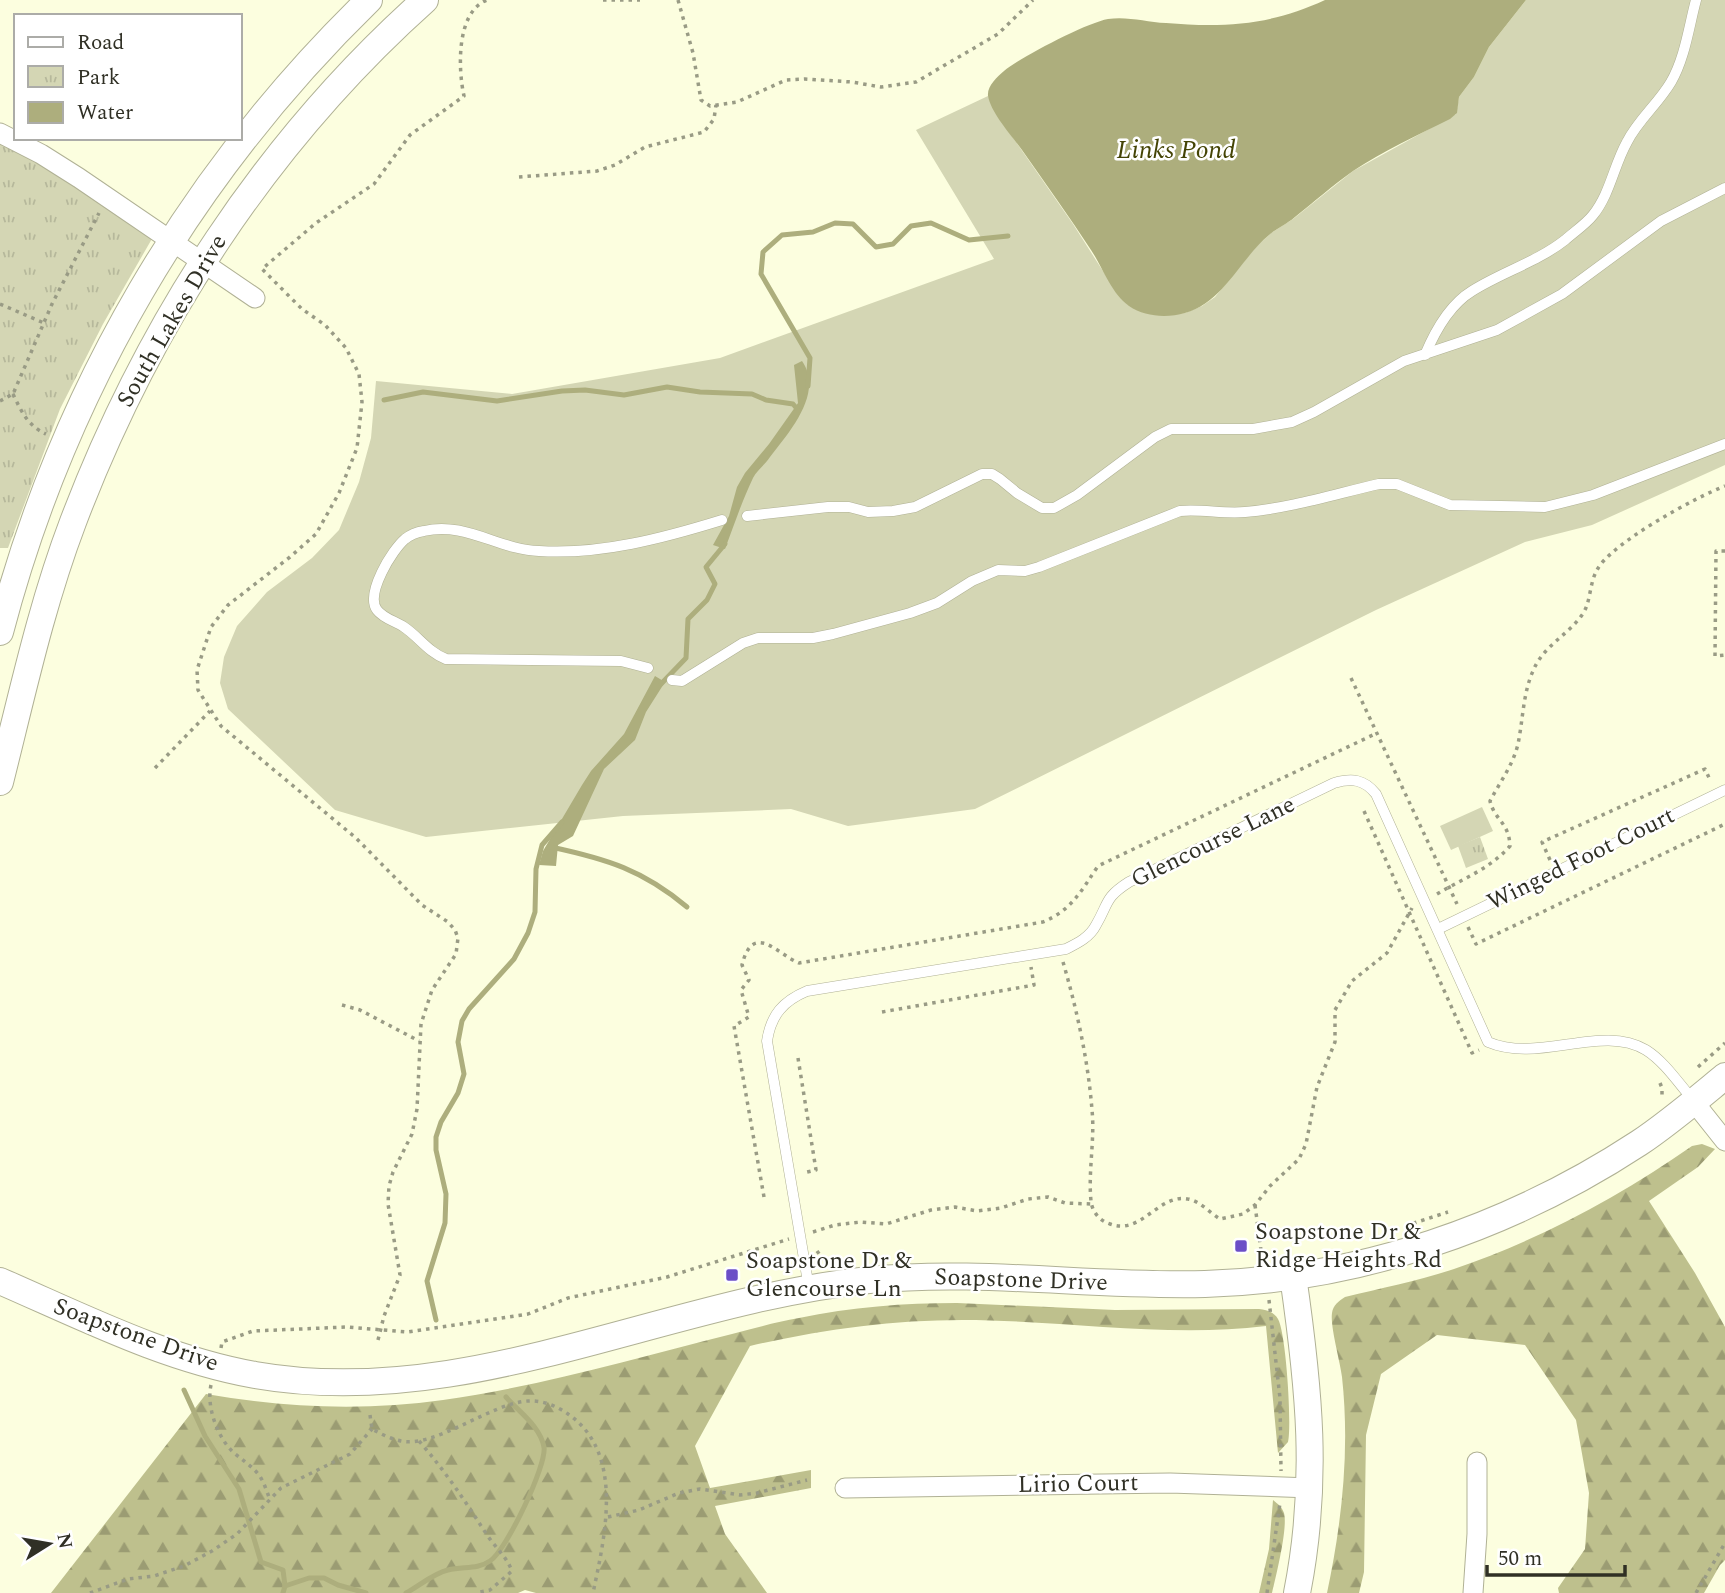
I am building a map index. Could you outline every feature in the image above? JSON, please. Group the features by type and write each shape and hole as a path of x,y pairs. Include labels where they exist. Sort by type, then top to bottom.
{"street":[{"name":"South Lakes Drive","path":"0,632 29,533 50,474 78,409 143,285 219,170 258,120 369,0"},
{"name":"South Lakes Drive","path":"0,782 5,738 52,582 78,510 130,389 162,329 231,219 302,127 358,65 425,0"},
{"path":"0,133 41,154 173,240 255,298"},
{"name":"Soapstone Drive","path":"0,1281 118,1334 195,1360 257,1375 341,1382 397,1381 481,1369 743,1302 809,1288 870,1280 933,1276 1154,1284 1263,1268 1293,1276 1418,1247 1473,1228 1536,1201 1591,1172 1641,1141 1687,1093 1725,1076"},
{"path":"1687,1093 1725,1141"},
{"path":"1293,1276 1307,1378 1311,1436 1311,1488 1305,1553 1297,1593"},
{"path":"1473,1593 1478,1534 1477,1462"},
{"name":"Lirio Court","path":"845,1488 1170,1483 1311,1488"}],"lane":[{"path":"1425,355 1434,334 1451,309 1470,292 1528,264 1564,241 1593,215 1607,190 1628,140 1673,79 1696,0"},
{"path":"747,516 828,507 893,512 915,507 982,474 992,474 1042,508 1054,508 1077,495 1155,437 1171,429 1253,429 1277,426 1314,412 1404,361 1497,330 1589,275 1643,232 1725,188"},
{"path":"672,680 682,681 743,643 758,638 813,638 910,613 937,603 972,581 998,570 1025,572 1180,511 1196,509 1243,513 1379,484 1396,484 1450,505 1545,507 1629,483 1725,444"},
{"path":"648,668 621,661 446,659 433,654 404,627 385,617 375,608 374,597 382,572 394,551 406,538 423,531 443,528 464,531 536,551 572,551 675,534 722,520"},
{"name":"Glencourse Lane","path":"809,1288 767,1041 775,1014 793,997 807,991 1060,950 1090,934 1097,925 1107,901 1129,882 1346,779 1358,780 1368,785 1376,794 1488,1042 1502,1048 1528,1049 1606,1041 1634,1045 1656,1058 1687,1093"},
{"name":"Winged Foot Court","path":"1438,929 1725,790"}],"path":[{"path":"378,1340 400,1275 388,1204 389,1186 412,1134 418,1099 420,1042 425,1006 432,990 456,954 458,938 448,922 422,905 356,838 221,726 198,690 198,670 211,627 228,605 316,534 339,493 357,448 362,402 359,374 346,348 325,325 302,309 262,269 316,223 374,184 410,135 464,96 460,57 464,31 471,14 480,3 487,0"},
{"path":"603,0 640,0"},
{"path":"678,0 693,53 701,100 710,106 737,102 786,80 852,82 881,87 916,82 998,34 1033,0"},
{"path":"519,177 606,168 645,147 704,132 714,119 716,105"},
{"path":"0,401 13,394 44,323 100,211"},
{"path":"0,304 44,323"},
{"path":"13,394 21,411 35,428 50,435"},
{"path":"1060,950 1082,1044 1092,1112 1091,1204 1100,1220 1114,1226 1130,1225 1142,1220 1165,1203 1187,1198 1198,1202 1220,1219 1243,1214 1299,1160 1306,1144 1317,1087 1335,1042 1335,1010 1352,981 1387,953 1409,909 1497,861 1510,846 1510,835 1504,822 1493,811 1490,801 1509,771 1532,671 1544,650 1570,629 1584,613 1596,570 1607,556 1680,507 1725,486"},
{"path":"1725,551 1716,551 1715,656 1725,655"},
{"path":"1351,678 1458,906"},
{"path":"155,768 210,711"},
{"path":"764,1196 734,1026 749,1017 741,990 748,980 742,965 751,947 757,943 766,943 788,959 799,963 1043,922 1059,915 1073,904 1098,866 1377,733"},
{"path":"1550,861 1542,842 1705,769 1712,783 1718,779"},
{"path":"1364,811 1472,1053 1481,1049 1486,1054"},
{"path":"1476,944 1725,824"},
{"path":"882,1012 1034,985 1029,955"},
{"path":"342,1005 360,1010 420,1042"},
{"path":"1659,1081 1662,1098 1687,1093 1725,1042"},
{"path":"798,1058 816,1170 802,1173 804,1185"},
{"path":"813,1240 811,1232 835,1225 861,1222 886,1224 943,1208 977,1211 1001,1209 1028,1199 1048,1197 1065,1203 1091,1204"},
{"path":"1255,1205 1280,1398 1279,1521 1267,1593"},
{"path":"1397,1229 1457,1209"},
{"path":"381,1329 407,1332 528,1314 568,1298 667,1277 800,1236"},
{"path":"815,1247 822,1258 834,1265"},
{"path":"1263,1268 1275,1255"},
{"path":"372,1429 404,1442 419,1441 500,1408 527,1401 546,1403 581,1423 593,1438 605,1483 608,1517 593,1593"},
{"path":"90,1593 128,1579 154,1576 184,1566 237,1534 281,1488 351,1454 372,1429 370,1415"},
{"path":"419,1441 448,1474 495,1546 506,1556 512,1571 490,1590 475,1593"},
{"path":"608,1517 639,1510 679,1493 700,1489 740,1495 807,1480"},
{"path":"1696,1593 1725,1543"}],"green space":[{"path":"1526,0 1725,0 1725,465 1592,525 1525,542 1376,610 975,809 848,826 791,809 623,816 426,837 335,810 228,709 220,683 224,657 237,626 267,592 312,558 339,530 359,482 371,438 376,381 512,394 720,358 994,259 916,130 988,96 1002,122 1127,304 1154,315 1185,313 1215,297 1253,250 1271,233 1293,219 1353,171 1456,114 1459,97 1474,77 1489,47"},
{"path":"0,133 157,230 103,324 60,409 8,548 0,548"},
{"path":"1482,807 1493,831 1451,850 1440,826"},
{"path":"1480,837 1488,859 1466,868 1458,846"},
{"path":"1702,1144 1715,1149 1698,1167 1649,1201 1695,1273 1725,1327 1725,1560 1704,1593 1559,1593 1558,1588 1585,1549 1589,1493 1576,1420 1525,1345 1437,1335 1381,1374 1366,1435 1364,1572 1359,1593 1327,1593 1337,1540 1345,1459 1342,1377 1332,1319 1335,1305 1345,1297 1440,1273 1517,1245 1578,1216 1636,1183 1692,1146"},
{"path":"957,1303 1115,1310 1259,1309 1270,1312 1278,1319 1284,1341 1289,1399 1288,1442 1278,1453 1266,1326 1190,1330 962,1320 855,1327 750,1346 695,1446 710,1488 811,1470 811,1488 715,1506 725,1534 767,1593 536,1593 525,1590 518,1593 51,1593 206,1394 295,1405 355,1407 443,1400 552,1379 819,1314 878,1306"},
{"path":"1273,1500 1284,1513 1283,1540 1272,1593 1259,1593 1269,1549"}],"water":[{"name":"Links Pond","path":"1325,0 1526,0 1489,47 1474,77 1459,97 1457,113 1450,119 1388,150 1346,176 1269,235 1221,290 1199,307 1185,313 1164,316 1142,312 1129,306 1112,287 1074,225 997,117 988,96 991,85 1012,65 1039,49 1108,19 1228,25 1267,20"},
{"path":"802,361 808,373 809,386 802,411 787,436 753,478 725,549 713,545 729,516 737,487 745,473 798,403 794,365"},
{"path":"655,676 665,682 646,712 635,740 604,769 573,836 558,845 556,866 539,865 543,851 582,785 624,734"}],"waterway":[{"path":"808,386 810,358 761,274 763,252 782,235 813,232 835,223 853,224 876,247 893,244 911,226 931,223 969,240 1008,236"},
{"path":"384,400 423,392 497,401 562,391 585,390 624,395 667,387 700,392 752,394 766,400 793,404 798,410"},
{"path":"661,684 686,658 688,619 707,600 715,584 706,567 725,544"},
{"path":"436,1320 427,1281 445,1223 446,1194 436,1150 436,1137 441,1122 458,1093 464,1074 458,1042 462,1021 469,1009 514,959 528,933 535,912 536,869 542,845 562,822"},
{"path":"551,847 590,856 639,875 687,907"},
{"path":"184,1390 205,1436 239,1489 261,1562 283,1570 283,1593"},
{"path":"406,1593 443,1572 480,1566 490,1561 506,1542 515,1525 539,1471 544,1447 534,1426 506,1397"},
{"path":"285,1586 309,1578 324,1578 366,1593"}],"place":[{"name":"Soapstone Dr & Ridge Heights Rd","path":"1241,1246"},
{"name":"Soapstone Dr & Glencourse Ln","path":"732,1275"}]}
